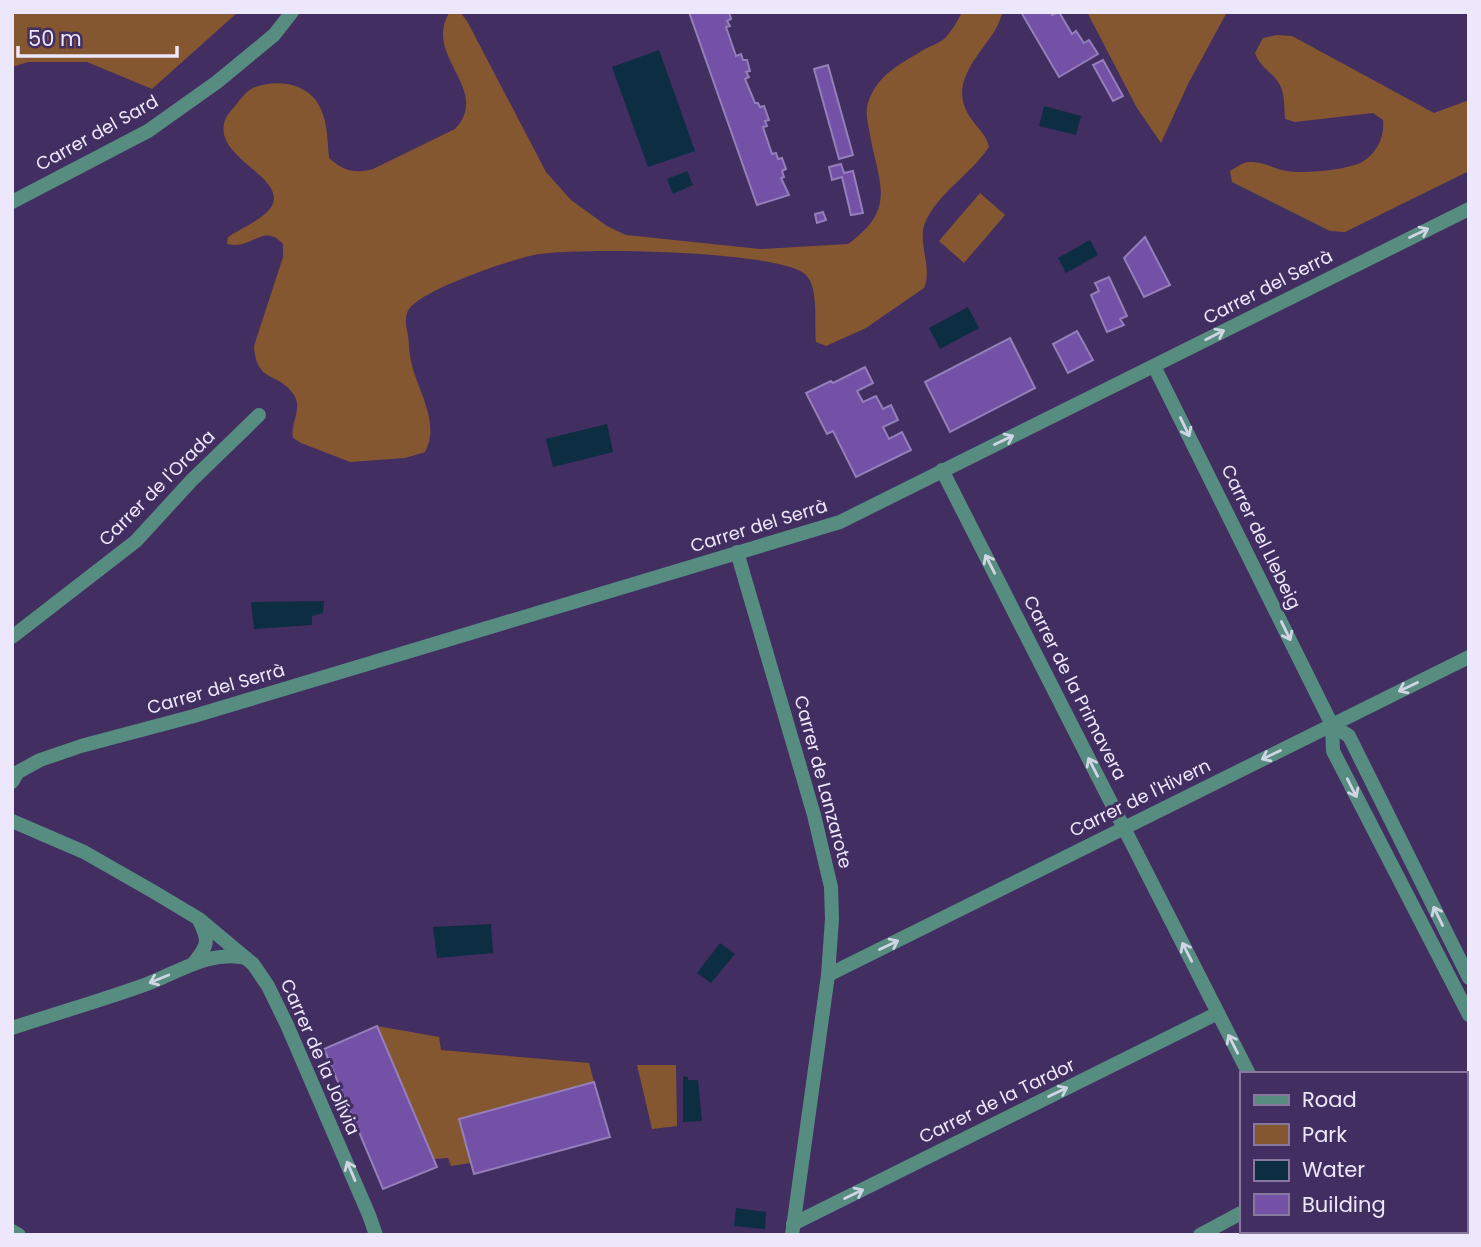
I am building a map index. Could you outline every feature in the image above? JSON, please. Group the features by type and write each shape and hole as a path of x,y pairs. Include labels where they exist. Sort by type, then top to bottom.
{"street":[{"name":"Carrer del Sard","path":"12,202 148,131 217,82 274,35 292,12"},
{"name":"Carrer del Serrà","path":"14,776 40,760 81,746 194,716 840,522 1469,209"},
{"name":"Carrer del Llebeig","path":"1154,366 1332,725 1333,751 1469,1015"},
{"name":"Carrer de l'Orada","path":"12,637 136,541 191,481 259,415"},
{"name":"Carrer de la Primavera","path":"942,470 1248,1072"},
{"name":"Carrer de Lanzarote","path":"737,552 814,815 831,887 828,975 793,1229"},
{"name":"Carrer de l'Hivern","path":"828,975 1469,657"},
{"name":"Carrer del Llebeig","path":"1332,725 1349,736 1469,978"},
{"name":"Carrer de la Jolívia","path":"14,819 84,852 199,919 247,958 264,979 288,1025 376,1235"},
{"path":"193,964 207,942 199,919"},
{"path":"12,1028 148,984 193,964 217,957 247,958"},
{"name":"Carrer de la Tardor","path":"793,1229 1218,1013"},
{"path":"1200,1235 1240,1214"},
{"path":"12,1231 19,1235"}],"green space":[{"path":"12,12 238,12 152,89 87,62 28,62 12,67"},
{"path":"460,12 546,172 571,200 607,226 626,235 760,249 848,244 873,219 881,195 867,115 872,93 877,84 899,65 944,39 962,12 1003,12 995,30 969,69 962,89 966,110 989,147 937,203 925,223 923,239 927,272 924,288 866,328 826,346 816,342 813,288 806,275 789,267 758,260 631,251 534,255 467,277 430,293 409,309 406,318 411,361 429,418 429,441 425,452 405,458 350,462 293,438 297,411 294,395 282,383 264,372 256,358 254,346 283,257 283,244 276,238 263,236 243,244 227,244 228,237 266,213 274,199 264,179 231,148 225,137 224,124 241,98 253,88 279,83 297,86 311,95 321,108 329,158 350,170 373,169 455,129 464,114 466,100 463,86 444,44 443,29 449,13"},
{"path":"1087,12 1227,12 1188,84 1161,143 1137,108"},
{"path":"1292,36 1434,113 1469,100 1469,171 1345,232 1330,231 1232,182 1230,171 1247,162 1294,172 1325,171 1355,165 1372,154 1381,138 1383,120 1373,113 1295,122 1285,119 1284,97 1280,85 1255,53 1263,38"},
{"path":"980,193 1005,215 964,263 939,241"},
{"path":"377,1026 439,1037 441,1050 589,1063 594,1082 459,1119 471,1163 451,1166 448,1158 434,1159"},
{"path":"637,1065 676,1065 677,1126 652,1129"}],"water":[{"path":"659,50 695,151 648,167 612,67"},
{"path":"1044,106 1081,116 1076,135 1039,126"},
{"path":"687,171 693,185 673,194 667,179"},
{"path":"1090,240 1098,255 1066,273 1058,258"},
{"path":"968,307 979,328 940,349 929,328"},
{"path":"607,424 613,452 553,467 546,439"},
{"path":"324,601 323,613 312,616 312,625 254,629 251,602"},
{"path":"491,924 493,953 437,958 433,927"},
{"path":"720,943 735,954 711,983 697,973"},
{"path":"683,1076 688,1077 688,1080 698,1080 702,1121 683,1122"},
{"path":"736,1208 766,1212 765,1229 734,1226"}],"building":[{"path":"689,12 729,12 731,19 727,21 730,26 726,27 736,56 741,54 743,60 747,60 750,71 746,72 749,77 745,79 755,103 760,107 764,106 769,120 765,121 767,126 763,127 772,154 776,153 778,159 782,158 786,169 782,171 784,177 781,178 789,195 757,205"},
{"path":"1021,12 1050,12 1052,15 1059,12 1072,34 1076,31 1084,43 1089,40 1098,54 1059,77"},
{"path":"1103,60 1123,96 1113,101 1093,65"},
{"path":"828,65 853,155 839,159 814,69"},
{"path":"841,164 844,173 853,171 863,213 851,215 842,177 832,180 829,167"},
{"path":"823,212 826,220 817,223 815,214"},
{"path":"1145,237 1170,285 1144,297 1124,258"},
{"path":"1109,277 1127,316 1120,319 1124,325 1107,332 1091,295 1099,291 1095,283"},
{"path":"1077,331 1093,360 1068,373 1053,344"},
{"path":"1010,338 1035,388 950,432 925,382"},
{"path":"865,367 873,383 857,391 863,402 876,396 883,409 891,405 898,420 883,427 889,439 902,432 911,450 856,477 833,431 827,434 806,393"},
{"path":"377,1026 437,1167 383,1189 324,1049"},
{"path":"594,1082 610,1137 474,1174 459,1119"}]}
